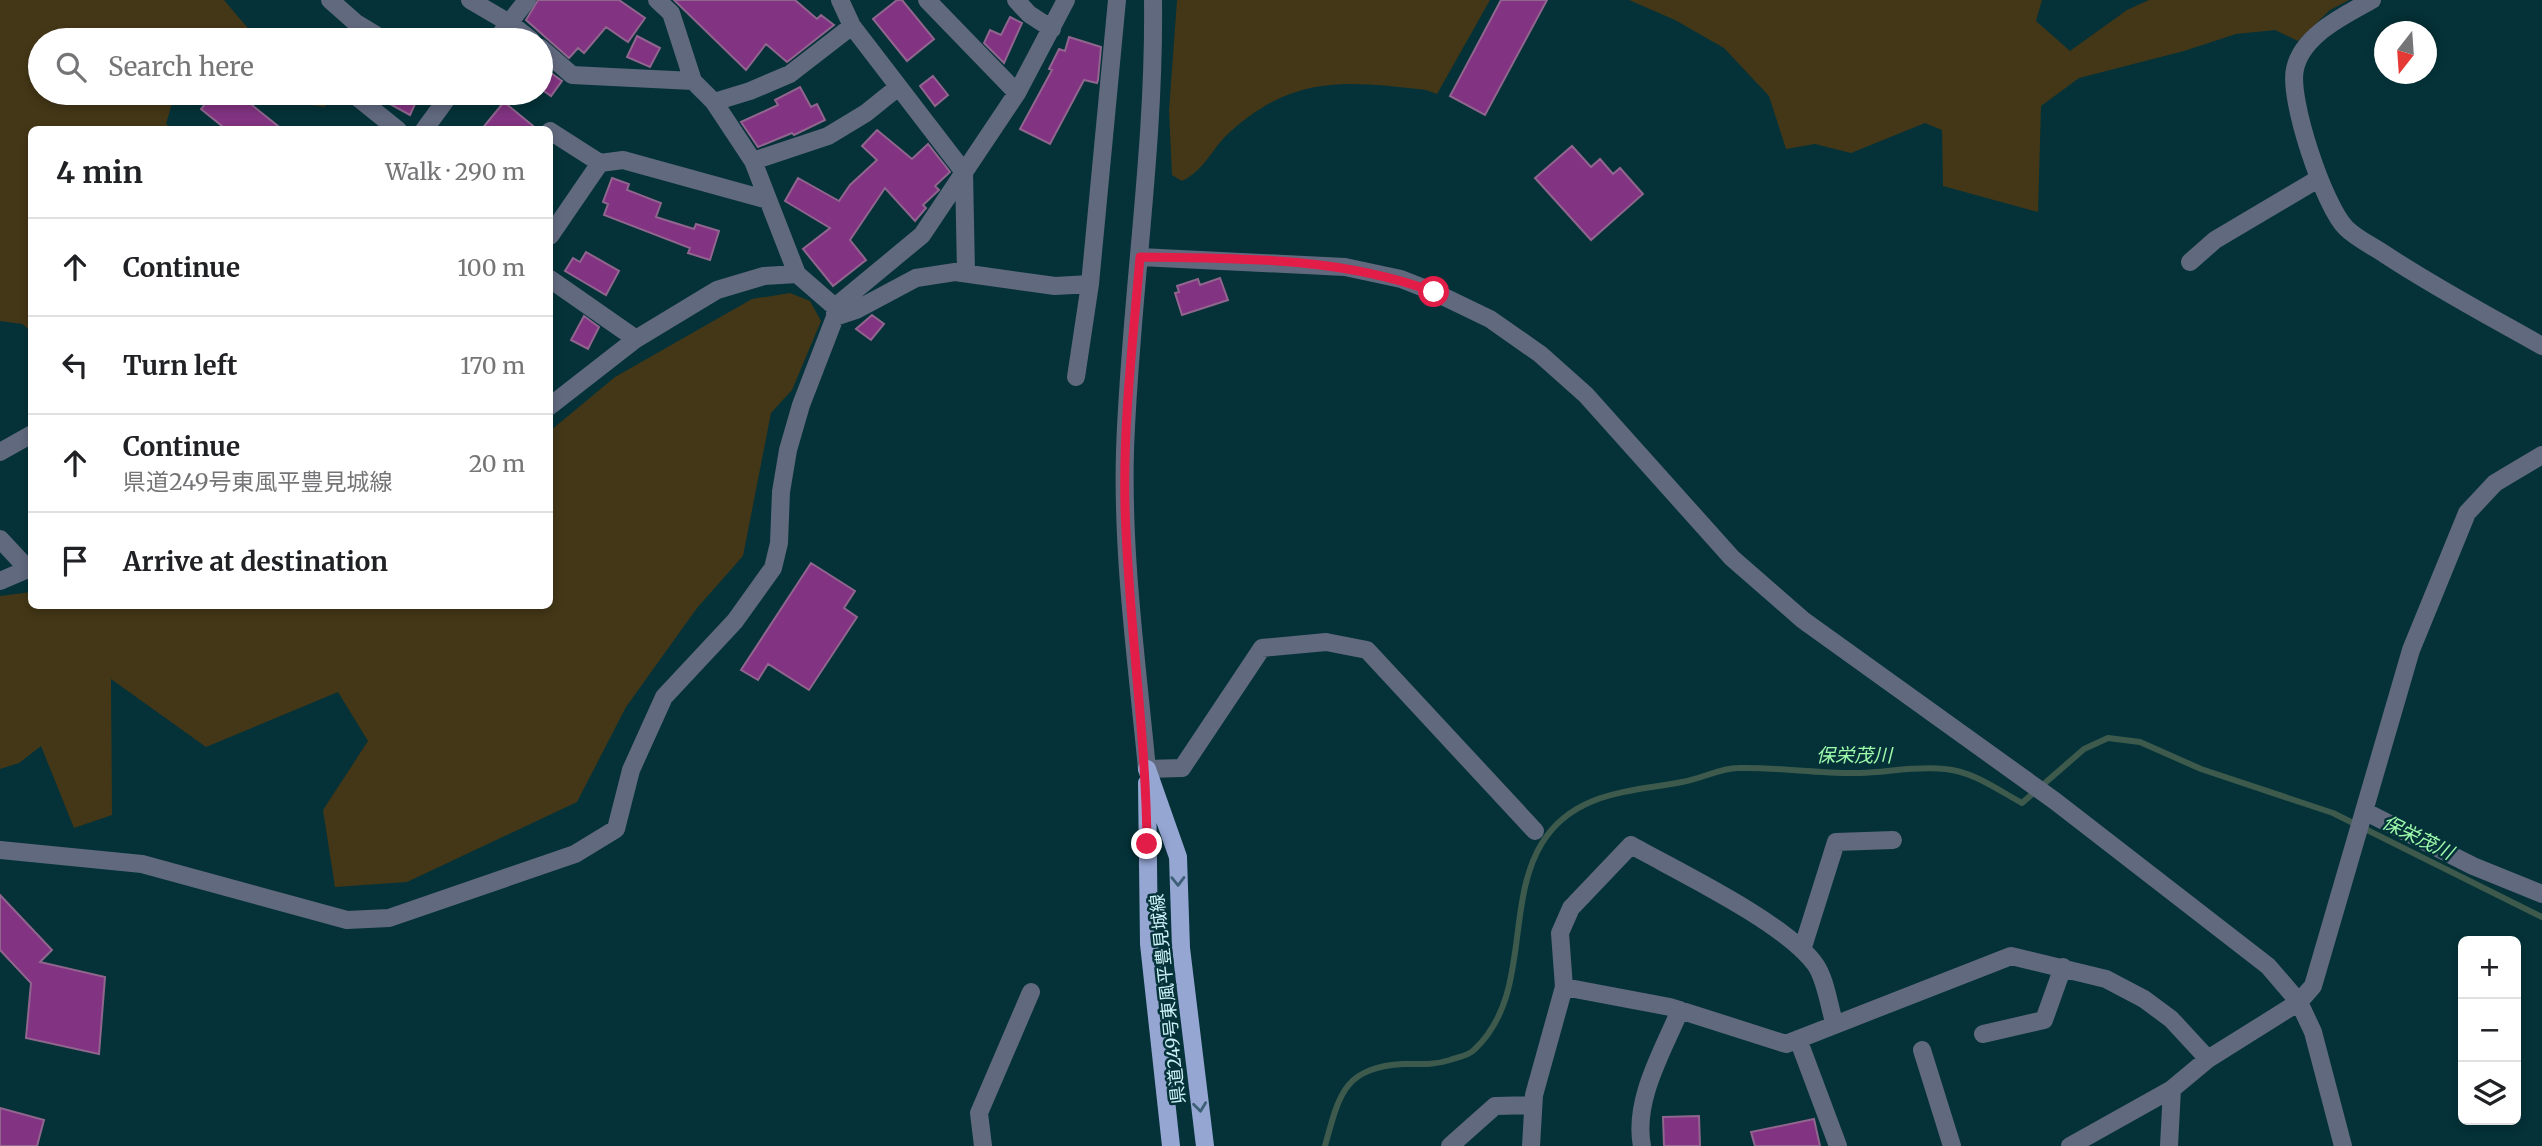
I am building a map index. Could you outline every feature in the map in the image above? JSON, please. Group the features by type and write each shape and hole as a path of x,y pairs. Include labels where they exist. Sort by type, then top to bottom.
{"main road":[{"name":"県道249号東風平豊見城線","path":"1147,769 1149,944 1171,1146"},
{"name":"県道249号東風平豊見城線","path":"1147,769 1178,857 1181,948 1205,1146"}],"street":[{"path":"330,0 363,28"},
{"path":"470,0 517,28"},
{"path":"508,28 527,0"},
{"path":"657,0 671,13 692,81 714,102 753,161 797,274 835,312"},
{"path":"840,0 852,26 964,172 966,272"},
{"path":"927,0 1017,93"},
{"path":"1016,0 1029,15 1052,29"},
{"path":"0,850 142,864 347,920 389,918 575,854 616,829 631,770 648,726 664,697 735,621 773,568 779,543 780,504 788,450 801,405 835,312 922,235 1017,93 1066,0"},
{"path":"1076,377 1090,284 1117,0"},
{"path":"1153,0 1140,257 1128,394 1125,505 1147,769 1182,768 1262,648 1326,642 1367,650 1535,831"},
{"path":"2372,0 2321,32 2304,50 2295,69 2294,94 2318,179 2345,228 2423,279 2542,346"},
{"path":"714,102 750,91 789,74 852,26"},
{"path":"553,58 572,75 692,81"},
{"path":"753,161 828,136 866,113 897,88"},
{"path":"364,105 393,126"},
{"path":"427,126 442,105"},
{"path":"553,133 600,163 623,160 768,200"},
{"path":"553,232 600,163"},
{"path":"2190,262 2214,240 2318,179"},
{"path":"1140,257 1345,267 1401,279 1490,319 1540,354 1586,395 1732,558 1803,620 2055,801 2268,966 2298,1002 2313,1032 2343,1146"},
{"path":"835,312 856,310 916,278 966,272 1055,286 1090,284"},
{"path":"553,404 636,339 717,290 764,276 797,274"},
{"path":"553,281 636,339"},
{"path":"0,452 28,436"},
{"path":"2070,1146 2172,1089 2208,1059 2298,1002 2313,986 2411,650 2467,513 2495,483 2539,461"},
{"path":"0,539 28,569 0,581"},
{"path":"2364,812 2473,866 2542,894"},
{"path":"1802,950 1836,842 1893,840"},
{"path":"1531,1146 1533,1105 1564,987 1560,933 1571,908 1631,845 1759,918 1802,950 1816,966 1835,1025"},
{"path":"1564,987 1680,1010 1786,1044 2011,956 2106,979 2144,999 2172,1019 2208,1059"},
{"path":"1983,1034 2044,1020 2063,967"},
{"path":"983,1146 979,1113 1031,992"},
{"path":"1642,1146 1643,1109 1650,1079 1680,1010"},
{"path":"1798,1039 1838,1146"},
{"path":"1922,1050 1952,1146"},
{"path":"2169,1146 2172,1089"},
{"path":"1450,1146 1495,1106 1533,1105"}],"shaded area":[{"path":"0,0 224,0 248,28 28,28 28,105 172,105 166,124 169,126 28,126 28,329 22,324 0,321"},
{"path":"1177,0 1490,0 1437,94 1426,90 1346,84 1299,91 1254,113 1224,138 1197,171 1182,181 1172,175 1169,111"},
{"path":"1629,0 2042,0 2036,21 2070,51 2127,10 2149,0 2349,0 2330,10 2298,41 2275,30 2236,34 2184,51 2079,78 2041,106 2038,212 1943,186 1942,130 1925,123 1851,153 1815,144 1786,149 1769,96 1724,48 1675,20"},
{"path":"790,293 810,301 821,321 792,390 771,413 743,556 697,608 626,707 577,802 407,882 335,887 323,810 368,741 338,692 206,747 111,679 112,815 74,828 41,746 19,763 0,769 0,596 28,592 28,609 553,609 553,429 615,377 752,299"}],"building":[{"path":"538,0 619,0 645,18 628,42 606,27 584,53 578,48 569,58 553,44 553,28 535,28 526,20"},
{"path":"674,0 795,0 817,19 821,15 834,25 787,62 766,44 746,70"},
{"path":"897,0 902,0 934,39 907,61 873,19"},
{"path":"1501,0 1547,0 1485,115 1450,96"},
{"path":"1010,17 1022,23 1004,63 984,43 990,30 1001,35"},
{"path":"637,36 660,48 650,67 627,57"},
{"path":"1069,37 1101,47 1098,80 1097,83 1084,80 1050,144 1020,129 1052,70 1049,69 1059,49 1065,51"},
{"path":"553,74 562,81 553,93"},
{"path":"933,76 948,95 935,106 920,86"},
{"path":"800,87 811,107 817,104 825,120 794,135 792,133 758,147 741,122 778,105 775,100"},
{"path":"204,105 252,105 278,126 222,126 201,109"},
{"path":"392,105 415,105 410,115"},
{"path":"502,105 508,105 533,126 484,126"},
{"path":"877,130 912,159 928,144 950,172 935,186 939,190 923,205 926,208 915,221 885,188 850,240 866,260 833,286 803,249 830,228 785,201 798,178 839,201 850,185 877,160 862,146"},
{"path":"1572,146 1591,167 1600,159 1613,174 1620,168 1643,194 1591,240 1535,178"},
{"path":"612,178 629,184 627,190 661,203 656,217 694,229 696,224 719,231 710,260 688,253 690,248 604,215 608,204 603,202"},
{"path":"586,252 619,271 606,295 565,271 573,258 580,262"},
{"path":"1220,278 1228,300 1182,315 1175,293 1179,292 1177,286 1198,279 1200,285"},
{"path":"872,315 884,324 871,340 856,329"},
{"path":"584,316 599,327 588,349 571,340"},
{"path":"811,563 855,591 844,608 857,617 809,690 768,664 758,680 741,670"},
{"path":"0,895 52,950 40,962 105,977 99,1054 26,1038 31,983 0,950"},
{"path":"0,1108 44,1120 37,1146 0,1146"},
{"path":"1699,1116 1700,1146 1664,1146 1663,1117"},
{"path":"1814,1119 1820,1146 1755,1146 1751,1132"}],"waterway":[{"name":"保栄茂川","path":"1325,1146 1340,1099 1356,1078 1383,1066 1439,1063 1466,1055 1474,1050 1492,1028 1504,1004 1511,977 1523,894 1531,867 1542,843 1555,826 1587,803 1605,797 1689,781 1724,770 1753,768 1860,773 1945,769 1975,777 2022,803 2084,749 2108,738 2140,742 2201,769 2333,813 2542,917"}],"route":[{"path":"1147,844 1147,769 1125,505 1128,394 1140,257 1345,267 1401,279 1434,292"}]}
